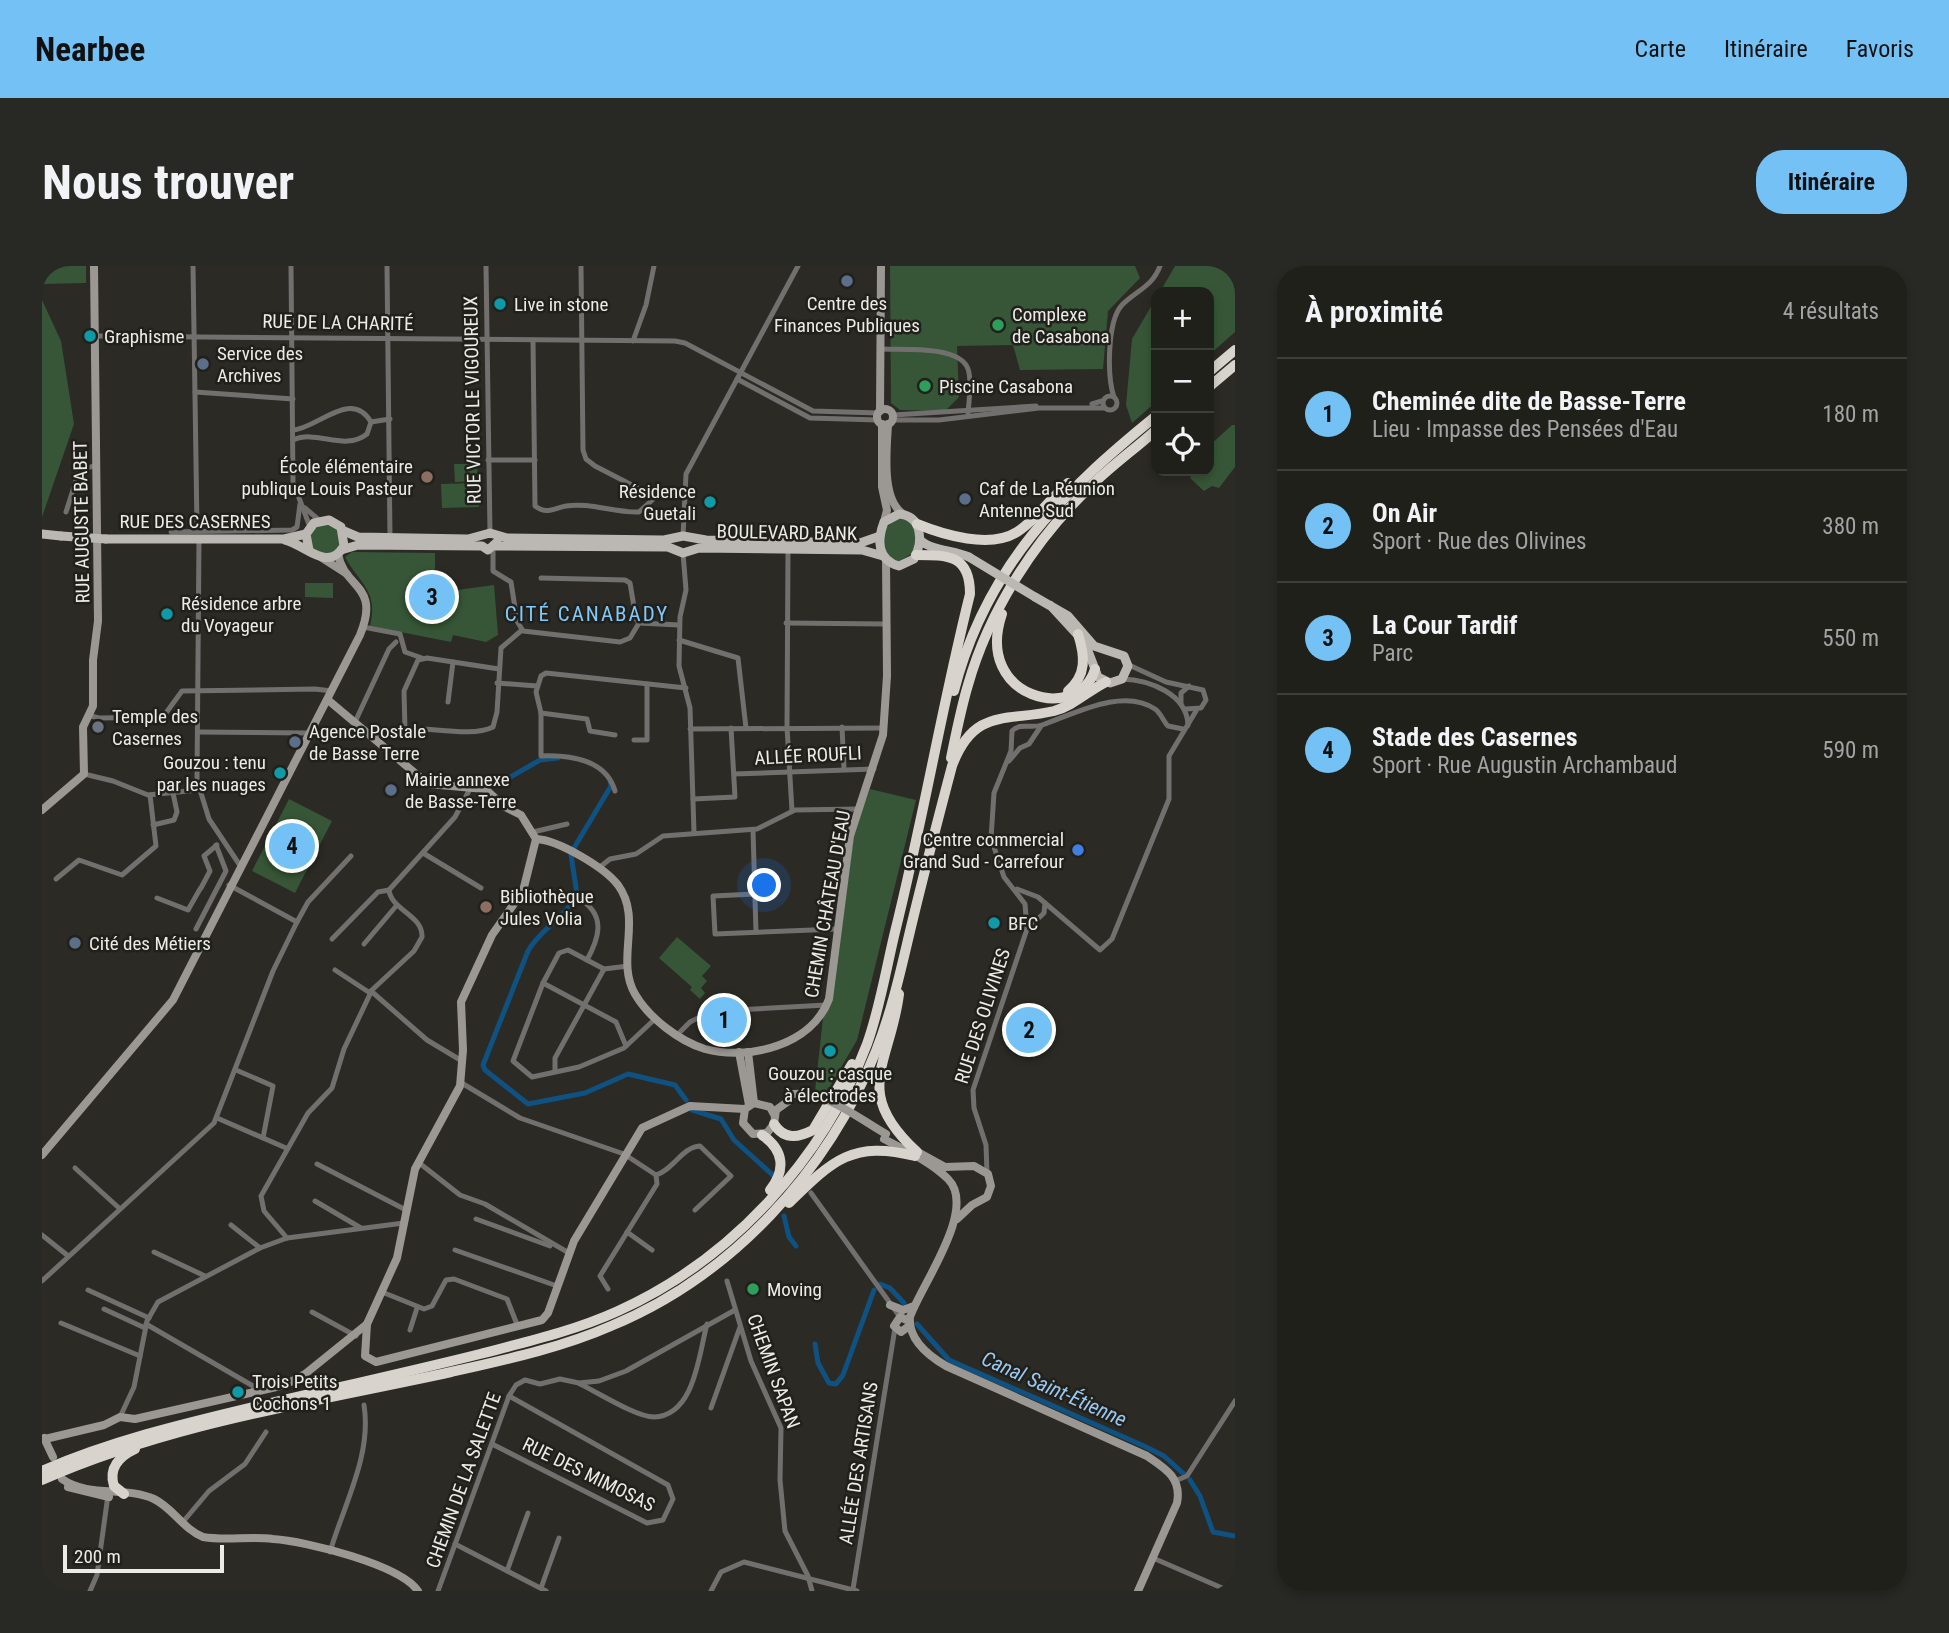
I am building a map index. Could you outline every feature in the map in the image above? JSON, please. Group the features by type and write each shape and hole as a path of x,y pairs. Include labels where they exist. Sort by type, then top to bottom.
{"highway":[{"path":"1214,368 1235,350"},
{"path":"1214,383 1235,365"},
{"path":"917,524 982,540 995,540 1016,533 1094,458 1151,418"},
{"path":"42,1470 148,1432 468,1357 569,1330 621,1310 670,1283 738,1232 795,1170 838,1105 875,1020 957,682 997,585 1030,535 1070,489 1151,419"},
{"path":"926,867 967,685 996,614 1050,531 1090,486 1151,434"},
{"path":"916,555 951,557 967,570 970,582 917,841"},
{"path":"1015,582 998,624 998,661 1008,679 1020,690 1035,696 1055,697 1079,690 1089,681 1095,666"},
{"path":"1055,697 1067,691 1081,676 1084,653 1078,634"},
{"path":"746,1240 803,1177 848,1111 876,1051 903,959 952,766 960,747 971,735 1001,717 1062,708 1105,682"},
{"path":"903,959 897,1008 879,1074 879,1090 892,1127 916,1154"},
{"path":"775,1120 778,1131 793,1137 813,1130 864,1044 875,1020"},
{"path":"670,1283 732,1229 777,1181 781,1168 780,1156 774,1145 762,1135"},
{"path":"42,1480 93,1458 150,1439 481,1365 608,1328 676,1292 746,1240 845,1155 872,1149 916,1154"},
{"path":"124,1494 114,1486 112,1472 122,1456 132,1450 259,1414"}],"main road":[{"path":"894,515 905,515 917,524 920,540 916,555 910,562 897,566 884,558 880,536 884,522 894,515"},
{"path":"319,520 334,521 344,531 345,541 340,552 322,558 284,539 308,530 319,520"},
{"path":"308,530 309,550"},
{"name":"BOULEVARD BANK","path":"344,531 354,537 468,539 683,550 863,550 884,558"},
{"name":"RUE DES CASERNES","path":"42,534 106,539 284,539"},
{"name":"BOULEVARD BANK","path":"340,552 352,545 662,540 684,537 861,543 880,536"},
{"path":"683,550 675,542 684,537"},
{"path":"683,550 684,537"},
{"path":"920,540 928,546 969,557 1068,616 1090,643 1106,651 1119,652 1127,662 1128,671 1122,679 1105,682 1095,666 1090,650 1049,605"},
{"path":"916,555 941,548"},
{"path":"1095,666 1106,651"}],"street":[{"name":"RUE AUGUSTE BABET","path":"84,774 83,727 91,716 98,621 94,266"},
{"path":"193,266 197,527"},
{"path":"291,266 293,482 308,530"},
{"path":"387,266 390,537"},
{"name":"RUE VICTOR LE VIGOUREUX","path":"486,266 490,541"},
{"path":"581,266 583,450 586,459 654,497"},
{"path":"632,341 646,305 654,266"},
{"path":"684,537 683,490 686,474 798,266"},
{"path":"883,266 889,488 896,509 905,515"},
{"path":"885,417 939,420 1040,408 1110,410 1116,406 1111,384 1113,321 1121,306 1146,287 1160,266"},
{"name":"RUE DE LA CHARITÉ","path":"94,336 685,343 813,411 885,417"},
{"path":"533,340 535,506 541,510 557,510 567,506 639,512 654,497 667,490 683,490"},
{"path":"884,349 940,351 967,367 969,411"},
{"path":"737,379 810,418 885,417 1089,405 1102,401 1111,384"},
{"path":"195,392 293,399"},
{"path":"1107,396 1114,397"},
{"path":"1102,401 1105,408"},
{"path":"293,430 314,425 328,414 351,409 365,414 371,422"},
{"path":"962,416 969,411"},
{"path":"884,522 887,510 882,487 885,417"},
{"path":"371,422 390,419"},
{"path":"293,440 313,437 357,440 367,433 371,422"},
{"path":"313,437 314,425"},
{"path":"488,460 535,460"},
{"path":"66,512 79,471 96,465"},
{"path":"300,504 319,520"},
{"path":"171,532 292,530 297,527 300,504"},
{"path":"199,539 201,732 198,790 222,841 241,867"},
{"path":"490,541 493,571 511,582 522,629 529,633 620,642 631,638 639,623"},
{"path":"683,550 686,590 679,625 679,666 686,688 690,729 694,832"},
{"path":"788,550 787,727 792,811"},
{"path":"42,1154 162,1014 201,946 306,732 330,696 363,627 365,599 362,590 340,562 340,552"},
{"path":"322,558 350,576"},
{"name":"CHEMIN CHÂTEAU D'EAU","path":"743,1052 774,1046 800,1034 814,1023 826,1005 850,836 874,769 884,728 888,582 884,558"},
{"path":"888,582 897,566"},
{"path":"541,578 625,580 630,583 639,623"},
{"path":"639,623 679,625"},
{"path":"786,624 886,624"},
{"path":"363,627 400,634 405,652 422,658 499,669"},
{"path":"374,738 383,730 486,730 496,722 501,648 522,629"},
{"path":"680,640 738,658 746,728"},
{"path":"355,722 390,649 396,642"},
{"path":"405,730 406,683 422,658"},
{"path":"448,702 453,662"},
{"path":"1011,886 1038,897 1063,922 1100,950 1112,939 1169,799 1170,755 1185,727 1204,704 1205,694 1198,687 1140,672 1127,662"},
{"path":"615,791 610,779 591,764 568,755 541,756 541,713 537,686 541,676 547,673 686,688"},
{"path":"1122,679 1163,690 1184,706 1196,711"},
{"path":"498,683 537,686"},
{"path":"634,740 647,740 647,684"},
{"path":"1185,727 1181,693 1189,686"},
{"path":"91,716 163,717 176,695 182,691 315,689 330,696 355,722 432,786 485,789 505,807 521,815 534,835 600,867 618,886 629,911 628,966 637,997 677,1035 708,1049 743,1052 750,1106 743,1124"},
{"path":"1027,929 1025,904 1011,886 996,858 990,822 994,793 1005,766 1012,742 1010,734 1014,728 1044,724 1122,700 1151,706 1159,712 1168,726 1185,727"},
{"path":"541,713 587,719 590,731 595,734 615,734"},
{"path":"1005,766 1020,748 1030,744 1032,736 1044,724"},
{"path":"842,727 844,769"},
{"path":"1028,727 1032,736"},
{"path":"693,799 735,797 731,728"},
{"path":"690,729 884,728"},
{"path":"201,732 306,732"},
{"path":"1012,742 1020,748"},
{"name":"ALLÉE ROUFLI","path":"734,774 874,769"},
{"path":"42,810 84,774 150,795 198,790"},
{"path":"332,940 379,891 389,890 423,853 455,817 471,787"},
{"path":"153,825 174,820 177,811 173,793"},
{"path":"56,879 79,860 117,873 127,873 156,846 150,795"},
{"path":"600,867 610,859 635,854 656,837 694,832 753,830 792,811 858,809"},
{"path":"534,835 567,824"},
{"path":"753,830 756,932"},
{"path":"53,1458 44,1438 104,1425 120,1417 135,1419 255,1394 295,1380 356,1336 367,1324 397,1258 418,1162 460,1082 461,1002 492,935 523,891 534,835"},
{"path":"157,898 188,910 210,871 204,856 222,841"},
{"path":"197,929 226,871 216,845"},
{"path":"423,853 481,888"},
{"path":"42,1281 119,1208 191,1148 218,1118 256,1010 297,922 308,902 351,856"},
{"path":"231,886 297,922"},
{"path":"287,1238 261,1203 261,1196 308,1113 332,1088 344,1049 371,992 414,951 422,937 419,925 397,905 389,895 389,890"},
{"path":"755,894 713,896 715,934 837,929"},
{"path":"1025,904 1033,897"},
{"path":"584,902 596,911 598,919 597,939 587,960"},
{"path":"1027,929 1040,916 1045,903"},
{"path":"364,944 397,905"},
{"path":"1027,914 1063,922"},
{"name":"RUE DES OLIVINES","path":"988,1174 987,1153 974,1108 973,1090 1027,929"},
{"path":"628,966 604,969 563,951 543,983 513,1061 532,1077 586,1065 626,1046 656,1017"},
{"path":"555,1070 555,1058 604,969"},
{"path":"335,970 371,992 427,1040 462,1061"},
{"path":"543,983 616,1021 626,1046"},
{"path":"677,1035 700,1016 708,1013 714,1016 717,1011 826,1005"},
{"path":"236,1070 273,1086 263,1138"},
{"path":"460,1082 520,1118 624,1154 656,1175 666,1172 691,1147 703,1147 731,1176 695,1210"},
{"path":"367,1324 365,1356 376,1362 542,1320 569,1253 624,1154 642,1128 696,1105 722,1110 765,1104 803,1093 817,1096 916,1154 945,1167 974,1166 987,1153"},
{"path":"722,1110 753,1134 762,1135 775,1120 780,1105 790,1098"},
{"path":"765,1104 775,1120"},
{"path":"218,1118 286,1148"},
{"path":"916,1154 953,1186 958,1198 956,1220"},
{"path":"418,1162 460,1195 485,1205 556,1248"},
{"path":"317,1164 406,1210"},
{"path":"902,1324 914,1306 956,1220 972,1205 983,1201 990,1192 988,1174 974,1166"},
{"path":"75,1168 119,1208"},
{"path":"953,1186 956,1175 964,1168"},
{"path":"608,1289 600,1276 657,1184 656,1175"},
{"path":"811,1193 902,1324 929,1354 946,1366 1147,1456 1169,1471 1179,1493 1177,1503 1138,1591"},
{"path":"958,1198 972,1205"},
{"path":"315,1201 361,1228"},
{"path":"476,1219 569,1253"},
{"path":"120,1417 134,1387 147,1323 158,1302 260,1248 287,1238 404,1223"},
{"path":"232,1225 260,1248"},
{"path":"627,1232 652,1251"},
{"path":"42,1235 67,1255"},
{"path":"455,1250 557,1286"},
{"path":"154,1252 205,1276"},
{"path":"382,1292 417,1308 429,1308 442,1284 454,1279 508,1299 518,1327"},
{"name":"CHEMIN SAPAN","path":"727,1281 761,1386 781,1428 780,1480 785,1531 809,1579 812,1591"},
{"path":"88,1290 247,1382 253,1387 255,1394"},
{"path":"890,1305 903,1310 914,1306"},
{"path":"410,1330 417,1308"},
{"path":"104,1309 147,1323"},
{"path":"579,1383 598,1381 626,1371 735,1310"},
{"path":"312,1312 356,1336"},
{"path":"61,1324 140,1356"},
{"path":"579,1383 639,1412 655,1417 662,1415 678,1407 687,1395 707,1324"},
{"name":"ALLÉE DES ARTISANS","path":"855,1590 894,1343 902,1324"},
{"path":"711,1408 740,1327"},
{"name":"CHEMIN DE LA SALETTE","path":"440,1590 509,1396 520,1382 532,1380 540,1384 560,1379 579,1383"},
{"name":"RUE DES MIMOSAS","path":"492,1444 647,1523 655,1524 663,1520 673,1499 668,1485 509,1396"},
{"path":"1175,1481 1187,1476 1235,1401"},
{"path":"330,1552 365,1448 368,1426 364,1405"},
{"path":"182,1523 209,1491 245,1464 266,1432"},
{"path":"90,1591 97,1576 112,1472"},
{"path":"146,1497 108,1494 74,1491 62,1479 77,1486 108,1494 146,1502 168,1510"},
{"path":"108,1494 146,1497 168,1510 194,1533 209,1538 273,1538 387,1567 402,1575 418,1591"},
{"path":"507,1571 528,1513"},
{"path":"455,1544 544,1590 559,1538"},
{"path":"1153,1558 1229,1591"},
{"path":"711,1591 718,1575 739,1562 855,1590"}],"green space":[{"path":"42,266 86,266 86,283 42,284"},
{"name":"Complexe de Casabona","path":"890,266 1135,266 1140,278 1108,311 1103,369 1020,370 1013,345 957,346 959,397 945,411 900,410 891,403"},
{"path":"1175,266 1213,266 1235,275 1235,332 1214,351 1214,287 1163,287"},
{"path":"42,300 61,341 74,424 42,517"},
{"path":"1151,307 1151,406 1132,423 1126,405 1132,339"},
{"path":"1235,425 1235,467 1219,488 1212,486 1204,491 1190,478 1214,476 1214,441"},
{"path":"454,464 477,464 478,481 455,482"},
{"path":"478,483 479,507 442,508 441,484"},
{"path":"899,518 911,522 916,532 913,553 898,562 892,561 882,549 885,528"},
{"path":"325,523 336,528 341,539 336,550 325,555 314,550 309,539 314,528"},
{"path":"352,552 435,553 435,593 494,585 498,635 486,642 453,635 451,642 370,626 370,596 345,557"},
{"path":"305,583 333,583 333,598 305,597"},
{"path":"870,789 916,800 857,1040 825,1095 815,1091 823,1018 832,1000 854,834"},
{"path":"289,799 332,821 295,893 252,871"},
{"path":"677,937 711,966 702,976 707,981 701,988 705,993 700,999 690,990 692,987 659,958"}],"waterway":[{"name":"Canal Saint-Étienne","path":"498,784 540,760 558,758"},
{"name":"Canal Saint-Étienne","path":"574,848 611,786 610,781"},
{"name":"Canal Saint-Étienne","path":"571,855 577,894 528,951 483,1065 485,1070 528,1104 585,1093 628,1074 675,1085 686,1100"},
{"name":"Canal Saint-Étienne","path":"692,1110 721,1119 734,1140 775,1177"},
{"name":"Canal Saint-Étienne","path":"784,1216 789,1237 796,1246"},
{"name":"Canal Saint-Étienne","path":"880,1284 890,1288 904,1303"},
{"name":"Canal Saint-Étienne","path":"815,1344 818,1363 829,1383 836,1384 843,1375 874,1290"},
{"name":"Canal Saint-Étienne","path":"917,1324 949,1360 1144,1446 1164,1456 1185,1475"},
{"name":"Canal Saint-Étienne","path":"1190,1480 1200,1496 1213,1532 1235,1536"}],"place":[{"name":"Centre des Finances Publiques","path":"847,281"},
{"name":"Live in stone","path":"500,304"},
{"name":"Complexe de Casabona","path":"998,325"},
{"name":"Graphisme","path":"90,336"},
{"name":"Service des Archives","path":"203,364"},
{"name":"Piscine Casabona","path":"925,386"},
{"name":"École élémentaire publique Louis Pasteur","path":"427,477"},
{"name":"Caf de La Réunion Antenne Sud","path":"965,499"},
{"name":"Résidence Guetali","path":"710,502"},
{"name":"La Cour Tardif","path":"432,597"},
{"name":"Résidence arbre du Voyageur","path":"167,614"},
{"name":"Temple des Casernes","path":"98,727"},
{"name":"Agence Postale de Basse Terre","path":"295,742"},
{"name":"Gouzou : tenu par les nuages","path":"280,773"},
{"name":"Mairie annexe de Basse-Terre","path":"391,790"},
{"name":"Stade des Casernes","path":"292,846"},
{"name":"Centre commercial Grand Sud - Carrefour","path":"1078,850"},
{"name":"Bibliothèque Jules Volia","path":"486,907"},
{"name":"BFC","path":"994,923"},
{"name":"Cité des Métiers","path":"75,943"},
{"name":"Cheminée dite de Basse-Terre","path":"724,1020"},
{"name":"On Air","path":"1029,1030"},
{"name":"Gouzou : casque à électrodes","path":"830,1051"},
{"name":"Moving","path":"753,1289"},
{"name":"Trois Petits Cochons 1","path":"238,1392"}],"district":[{"name":"CITÉ CANABADY","path":"587,614"}]}
